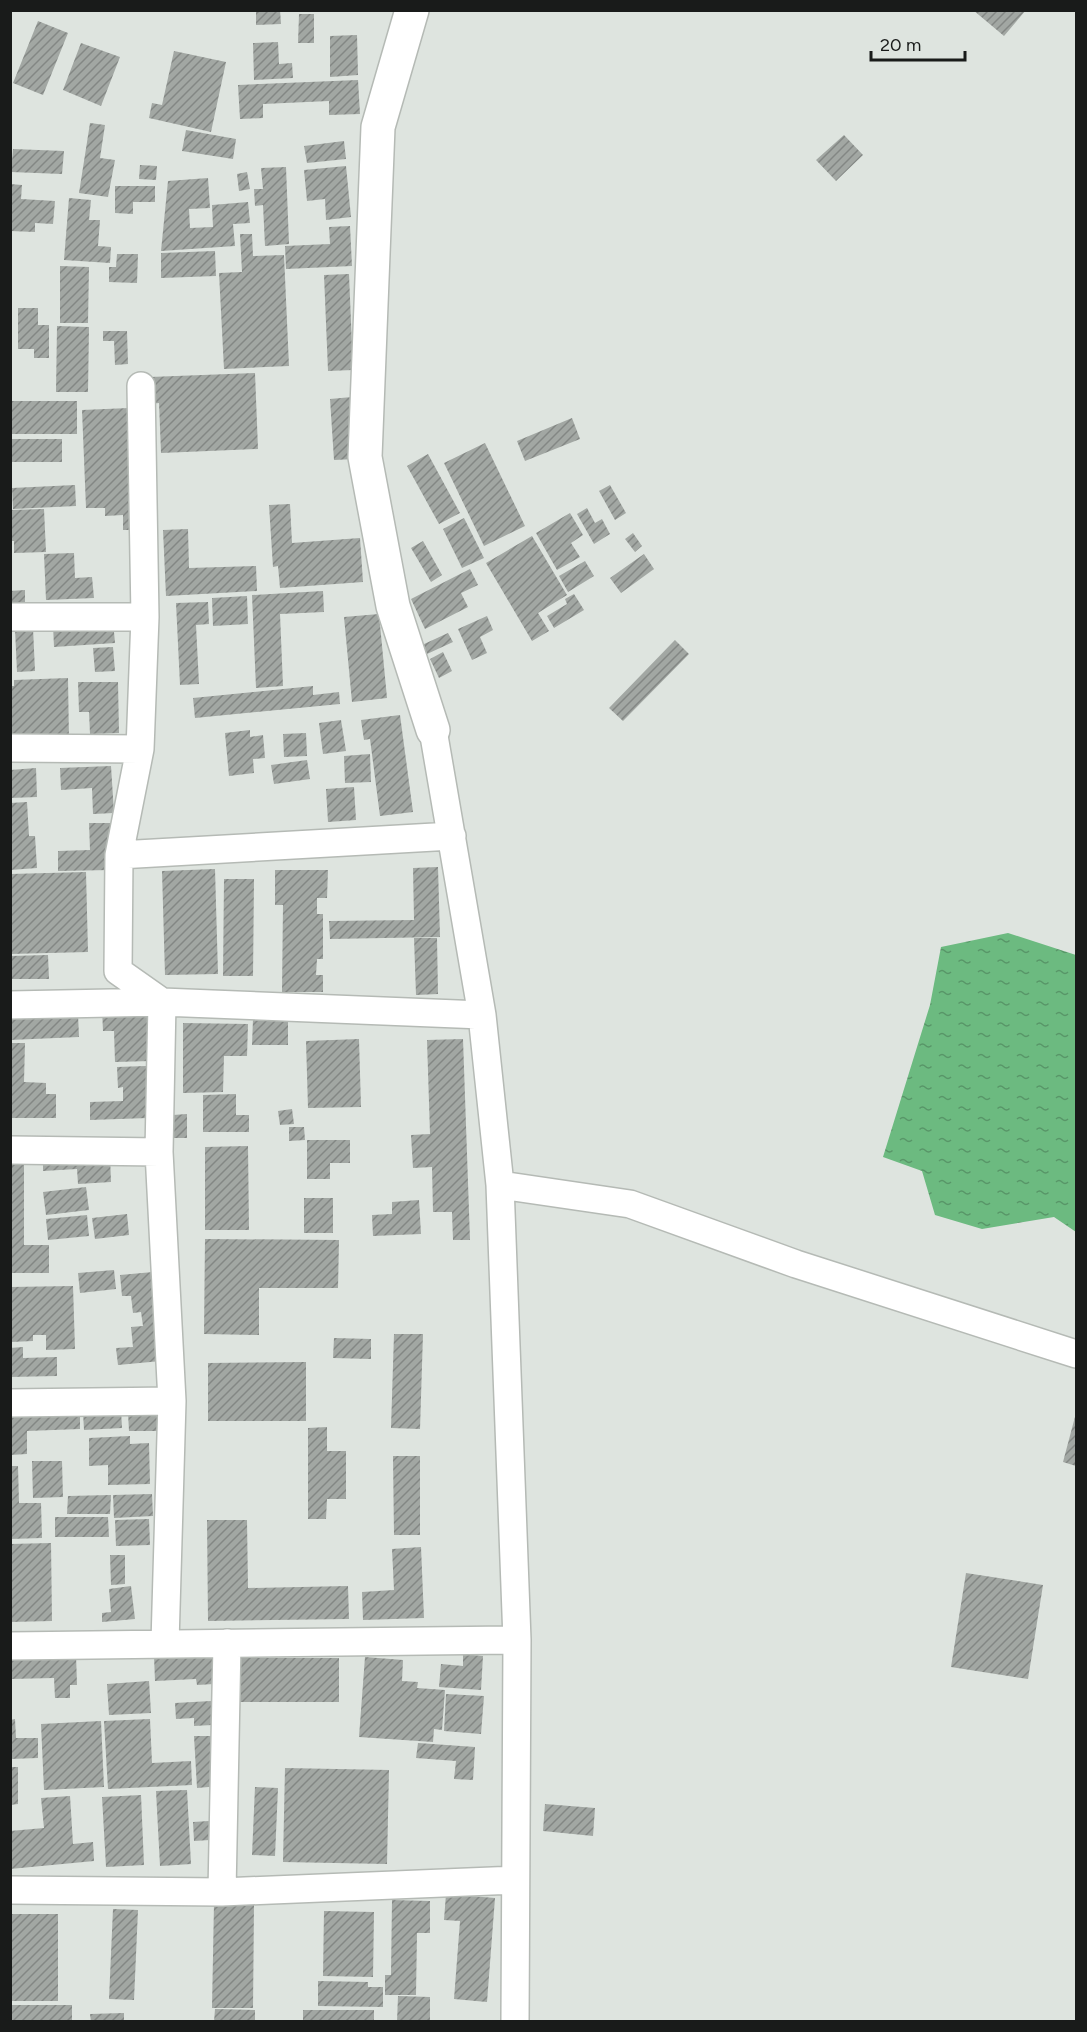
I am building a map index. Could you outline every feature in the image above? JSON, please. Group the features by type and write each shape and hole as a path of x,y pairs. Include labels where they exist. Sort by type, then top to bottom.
{"street":[{"path":"412,10 378,127 365,457 393,606 433,730 453,836 482,1015 500,1185 517,1640 515,2022"},
{"path":"141,386 145,617 140,749 119,855 118,971 162,1002"},
{"path":"10,617 145,617"},
{"path":"10,748 140,749"},
{"path":"119,855 453,836"},
{"path":"10,1005 162,1002 482,1015"},
{"path":"162,1002 159,1152 172,1401 165,1643"},
{"path":"10,1150 159,1152"},
{"path":"500,1185 630,1204 795,1264 1077,1354"},
{"path":"10,1402 172,1401"},
{"path":"10,1646 517,1640"},
{"path":"222,1892 227,1643"},
{"path":"10,1890 222,1892 514,1880"}],"water":[{"path":"1008,933 1076,955 1076,1232 1054,1217 982,1229 935,1215 922,1171 883,1157 930,1005 941,947"}],"building":[{"path":"256,10 280,10 281,24 256,25"},
{"path":"973,10 1026,10 1004,36"},
{"path":"299,14 314,14 314,43 298,43"},
{"path":"38,21 68,33 43,95 13,83"},
{"path":"357,35 358,75 330,77 330,36"},
{"path":"278,42 279,64 292,63 293,78 254,80 253,43"},
{"path":"81,43 120,57 101,106 63,90"},
{"path":"174,51 226,62 211,132 149,118 152,103 162,105"},
{"path":"358,80 360,114 329,115 329,101 263,104 263,118 240,119 238,85"},
{"path":"90,123 105,125 100,158 115,160 108,197 79,193"},
{"path":"186,130 236,139 233,159 182,151"},
{"path":"844,135 863,155 836,181 816,160"},
{"path":"344,141 346,159 307,163 304,146"},
{"path":"13,149 64,151 62,174 11,172"},
{"path":"140,165 157,166 156,180 139,179"},
{"path":"346,166 351,217 326,220 325,199 307,201 304,170"},
{"path":"286,167 289,244 265,246 263,205 255,206 254,189 263,189 261,168"},
{"path":"247,172 250,189 239,191 237,174"},
{"path":"208,178 210,208 189,209 190,228 213,227 212,205 248,202 250,223 233,224 235,246 161,251 168,181"},
{"path":"10,184 22,185 21,199 55,201 53,224 35,223 35,232 10,231"},
{"path":"115,186 155,186 155,202 133,202 133,214 115,213"},
{"path":"69,198 91,200 89,220 100,220 98,246 111,247 110,263 64,260"},
{"path":"350,226 352,266 286,269 285,246 330,244 329,227"},
{"path":"240,234 252,234 253,256 284,255 289,366 224,369 219,273 242,272"},
{"path":"215,251 216,276 161,278 161,253"},
{"path":"117,254 138,254 137,283 109,282 109,267 116,267"},
{"path":"60,266 89,267 88,323 60,323"},
{"path":"349,274 353,370 328,371 324,275"},
{"path":"18,308 38,308 38,325 49,325 49,358 34,358 34,349 18,349"},
{"path":"57,326 89,327 88,392 56,392"},
{"path":"103,331 127,331 128,364 115,365 114,341 103,341"},
{"path":"255,373 258,449 161,453 159,403 151,404 150,377"},
{"path":"352,397 356,459 334,460 330,399"},
{"path":"10,401 77,401 77,434 10,434"},
{"path":"129,408 134,530 123,530 123,515 105,516 105,508 86,508 82,410"},
{"path":"572,418 580,439 525,461 517,441"},
{"path":"10,439 62,439 62,462 10,462"},
{"path":"485,443 525,526 484,546 444,463"},
{"path":"428,454 460,513 439,524 407,466"},
{"path":"75,485 76,506 13,509 12,488"},
{"path":"610,485 626,513 615,520 599,491"},
{"path":"290,504 292,543 360,538 363,582 280,588 278,566 273,567 269,505"},
{"path":"587,508 595,523 602,519 610,534 594,544 577,514"},
{"path":"44,509 46,552 14,553 14,541 10,541 10,510"},
{"path":"570,513 583,535 571,543 580,557 557,570 536,533"},
{"path":"464,518 484,558 462,568 443,529"},
{"path":"188,529 189,568 256,566 257,591 166,596 163,530"},
{"path":"633,533 642,546 635,552 625,539"},
{"path":"532,536 567,595 538,613 549,631 532,641 486,563"},
{"path":"423,541 442,575 431,582 411,548"},
{"path":"74,553 75,578 92,577 94,598 46,600 44,554"},
{"path":"644,554 654,569 621,593 610,578"},
{"path":"585,561 594,576 568,592 559,576"},
{"path":"470,569 478,585 461,593 468,607 425,629 411,599"},
{"path":"25,590 25,602 10,602 10,591"},
{"path":"323,591 324,612 280,614 283,686 256,688 252,595"},
{"path":"574,594 584,610 554,628 547,616 567,604 565,599"},
{"path":"247,596 248,624 213,626 212,598"},
{"path":"208,602 209,624 196,625 199,684 180,685 176,603"},
{"path":"379,614 387,698 352,702 344,617"},
{"path":"487,616 493,630 480,637 487,653 472,660 458,629"},
{"path":"113,621 115,643 54,647 53,625"},
{"path":"33,628 35,671 17,672 15,629"},
{"path":"448,633 453,642 427,654 422,645"},
{"path":"675,640 689,654 623,721 609,708"},
{"path":"113,647 115,671 95,672 93,648"},
{"path":"443,652 452,671 439,678 430,659"},
{"path":"68,678 69,741 10,743 10,686 14,686 14,680"},
{"path":"78,682 118,682 119,733 90,734 89,712 79,712"},
{"path":"313,686 313,695 339,692 340,704 195,718 193,698"},
{"path":"400,715 413,812 380,816 370,739 364,740 361,720"},
{"path":"341,720 346,751 323,754 319,723"},
{"path":"250,730 250,737 263,735 265,758 253,759 254,773 229,776 225,733"},
{"path":"306,733 307,756 284,757 283,734"},
{"path":"370,754 371,782 345,783 344,756"},
{"path":"307,760 310,779 274,784 271,765"},
{"path":"111,766 114,813 93,814 92,788 61,790 60,768"},
{"path":"36,768 37,797 10,798 10,770"},
{"path":"354,787 356,820 328,822 326,789"},
{"path":"27,802 29,836 35,836 37,868 10,870 10,803"},
{"path":"89,823 110,823 111,870 58,871 58,851 90,850"},
{"path":"438,867 440,937 330,939 329,921 414,920 413,868"},
{"path":"215,869 218,974 165,975 162,871"},
{"path":"275,870 328,870 327,898 317,898 317,914 323,914 323,959 317,959 316,975 323,975 323,992 282,992 283,905 275,905"},
{"path":"86,872 88,952 10,954 10,874"},
{"path":"224,879 254,879 253,976 223,976"},
{"path":"414,938 437,938 438,994 416,995"},
{"path":"48,955 49,979 10,979 10,956"},
{"path":"149,1008 151,1061 115,1062 114,1031 103,1031 102,1009"},
{"path":"78,1014 79,1037 10,1040 10,1017"},
{"path":"253,1019 288,1019 288,1045 252,1045"},
{"path":"183,1023 248,1024 247,1056 224,1056 223,1092 183,1093"},
{"path":"359,1039 361,1107 308,1108 306,1041"},
{"path":"463,1039 470,1240 453,1240 452,1212 433,1212 432,1167 413,1168 411,1135 430,1134 427,1040"},
{"path":"10,1043 25,1043 24,1082 46,1083 46,1094 56,1094 56,1118 10,1118"},
{"path":"146,1066 148,1118 90,1120 90,1102 123,1101 123,1087 118,1088 117,1067"},
{"path":"236,1094 236,1115 249,1115 249,1132 203,1132 203,1095"},
{"path":"292,1109 294,1124 280,1125 278,1111"},
{"path":"187,1114 187,1138 174,1138 173,1115"},
{"path":"289,1127 304,1127 305,1140 289,1141"},
{"path":"307,1140 350,1140 350,1163 330,1163 330,1179 307,1179"},
{"path":"248,1146 249,1230 205,1230 205,1147"},
{"path":"110,1156 111,1182 78,1184 77,1169 43,1171 43,1160"},
{"path":"10,1164 24,1164 24,1245 49,1245 49,1273 10,1273"},
{"path":"86,1187 89,1210 46,1215 43,1192"},
{"path":"304,1198 333,1198 333,1233 304,1233"},
{"path":"419,1200 421,1234 373,1236 372,1215 392,1214 392,1202"},
{"path":"127,1214 129,1235 95,1239 92,1218"},
{"path":"87,1215 89,1236 48,1240 46,1219"},
{"path":"205,1239 339,1240 338,1288 259,1288 259,1335 204,1334"},
{"path":"114,1270 116,1289 80,1293 78,1273"},
{"path":"153,1272 161,1361 118,1365 116,1348 133,1347 131,1327 143,1326 141,1312 133,1313 131,1296 122,1296 120,1275"},
{"path":"73,1286 75,1349 46,1350 46,1335 33,1335 33,1341 11,1342 10,1287"},
{"path":"394,1334 423,1334 420,1429 391,1428"},
{"path":"334,1338 371,1339 371,1359 333,1358"},
{"path":"23,1347 23,1358 57,1357 57,1376 10,1377 10,1348"},
{"path":"306,1362 306,1421 208,1421 208,1363"},
{"path":"121,1410 122,1428 84,1430 83,1412"},
{"path":"80,1412 80,1429 27,1431 27,1454 10,1455 10,1414"},
{"path":"162,1412 162,1431 129,1431 128,1413"},
{"path":"1076,1413 1076,1466 1063,1462"},
{"path":"327,1427 327,1451 346,1451 346,1499 327,1499 326,1519 308,1519 308,1428"},
{"path":"130,1436 130,1444 149,1443 150,1484 108,1485 108,1465 89,1466 89,1438"},
{"path":"393,1456 420,1456 420,1535 394,1535"},
{"path":"32,1461 62,1461 63,1497 33,1498"},
{"path":"10,1466 18,1466 19,1503 41,1503 42,1538 10,1539"},
{"path":"152,1494 153,1516 114,1518 113,1495"},
{"path":"111,1495 110,1514 67,1514 68,1496"},
{"path":"55,1517 108,1517 109,1537 55,1537"},
{"path":"149,1519 150,1545 116,1546 115,1520"},
{"path":"207,1520 247,1520 248,1588 348,1586 349,1619 208,1621"},
{"path":"51,1543 52,1621 10,1622 10,1544"},
{"path":"421,1547 424,1618 363,1620 362,1592 394,1590 392,1549"},
{"path":"110,1555 125,1555 125,1584 111,1585"},
{"path":"966,1573 1043,1585 1028,1679 951,1667"},
{"path":"131,1586 135,1619 102,1622 102,1613 111,1612 109,1589"},
{"path":"212,1652 214,1684 197,1685 196,1679 155,1681 154,1656"},
{"path":"76,1654 77,1685 70,1685 70,1698 55,1698 54,1678 10,1679 10,1655"},
{"path":"463,1654 483,1656 481,1690 439,1687 441,1664 463,1666"},
{"path":"365,1657 403,1660 402,1681 418,1682 417,1688 445,1690 442,1730 434,1729 433,1742 359,1737"},
{"path":"228,1658 339,1658 339,1702 228,1702"},
{"path":"149,1681 151,1713 109,1715 107,1684"},
{"path":"446,1694 484,1696 481,1734 444,1731"},
{"path":"211,1701 212,1725 194,1726 194,1718 176,1719 175,1703"},
{"path":"15,1719 16,1738 38,1738 38,1758 10,1759 10,1720"},
{"path":"150,1719 152,1763 191,1761 192,1785 108,1789 104,1721"},
{"path":"101,1721 104,1787 44,1790 41,1724"},
{"path":"194,1736 211,1736 212,1764 220,1786 197,1788"},
{"path":"418,1743 475,1747 473,1780 454,1779 456,1761 416,1758"},
{"path":"10,1767 18,1767 18,1804 10,1805"},
{"path":"285,1768 389,1770 387,1864 283,1862"},
{"path":"255,1787 278,1788 275,1856 252,1855"},
{"path":"187,1790 191,1864 160,1866 156,1791"},
{"path":"141,1795 144,1865 106,1867 102,1797"},
{"path":"70,1796 73,1844 93,1842 94,1861 10,1869 10,1831 44,1828 41,1798"},
{"path":"545,1804 595,1808 593,1836 543,1831"},
{"path":"209,1821 210,1840 194,1841 193,1822"},
{"path":"446,1894 495,1898 487,2002 454,1999 460,1921 444,1920"},
{"path":"392,1900 430,1901 430,1933 417,1933 416,1995 385,1995 385,1975 391,1975"},
{"path":"214,1903 254,1904 253,2008 212,2008"},
{"path":"113,1909 138,1910 134,2000 109,1999"},
{"path":"324,1911 374,1912 373,1977 323,1976"},
{"path":"10,1914 58,1914 58,2001 10,2001"},
{"path":"318,1981 368,1982 368,1987 383,1987 383,2007 318,2006"},
{"path":"398,1996 430,1997 430,2022 397,2022"},
{"path":"10,2005 72,2005 72,2022 10,2022"},
{"path":"215,2009 255,2010 255,2022 214,2022"},
{"path":"303,2010 374,2010 374,2022 303,2022"},
{"path":"124,2013 124,2022 91,2022 90,2014"}]}
